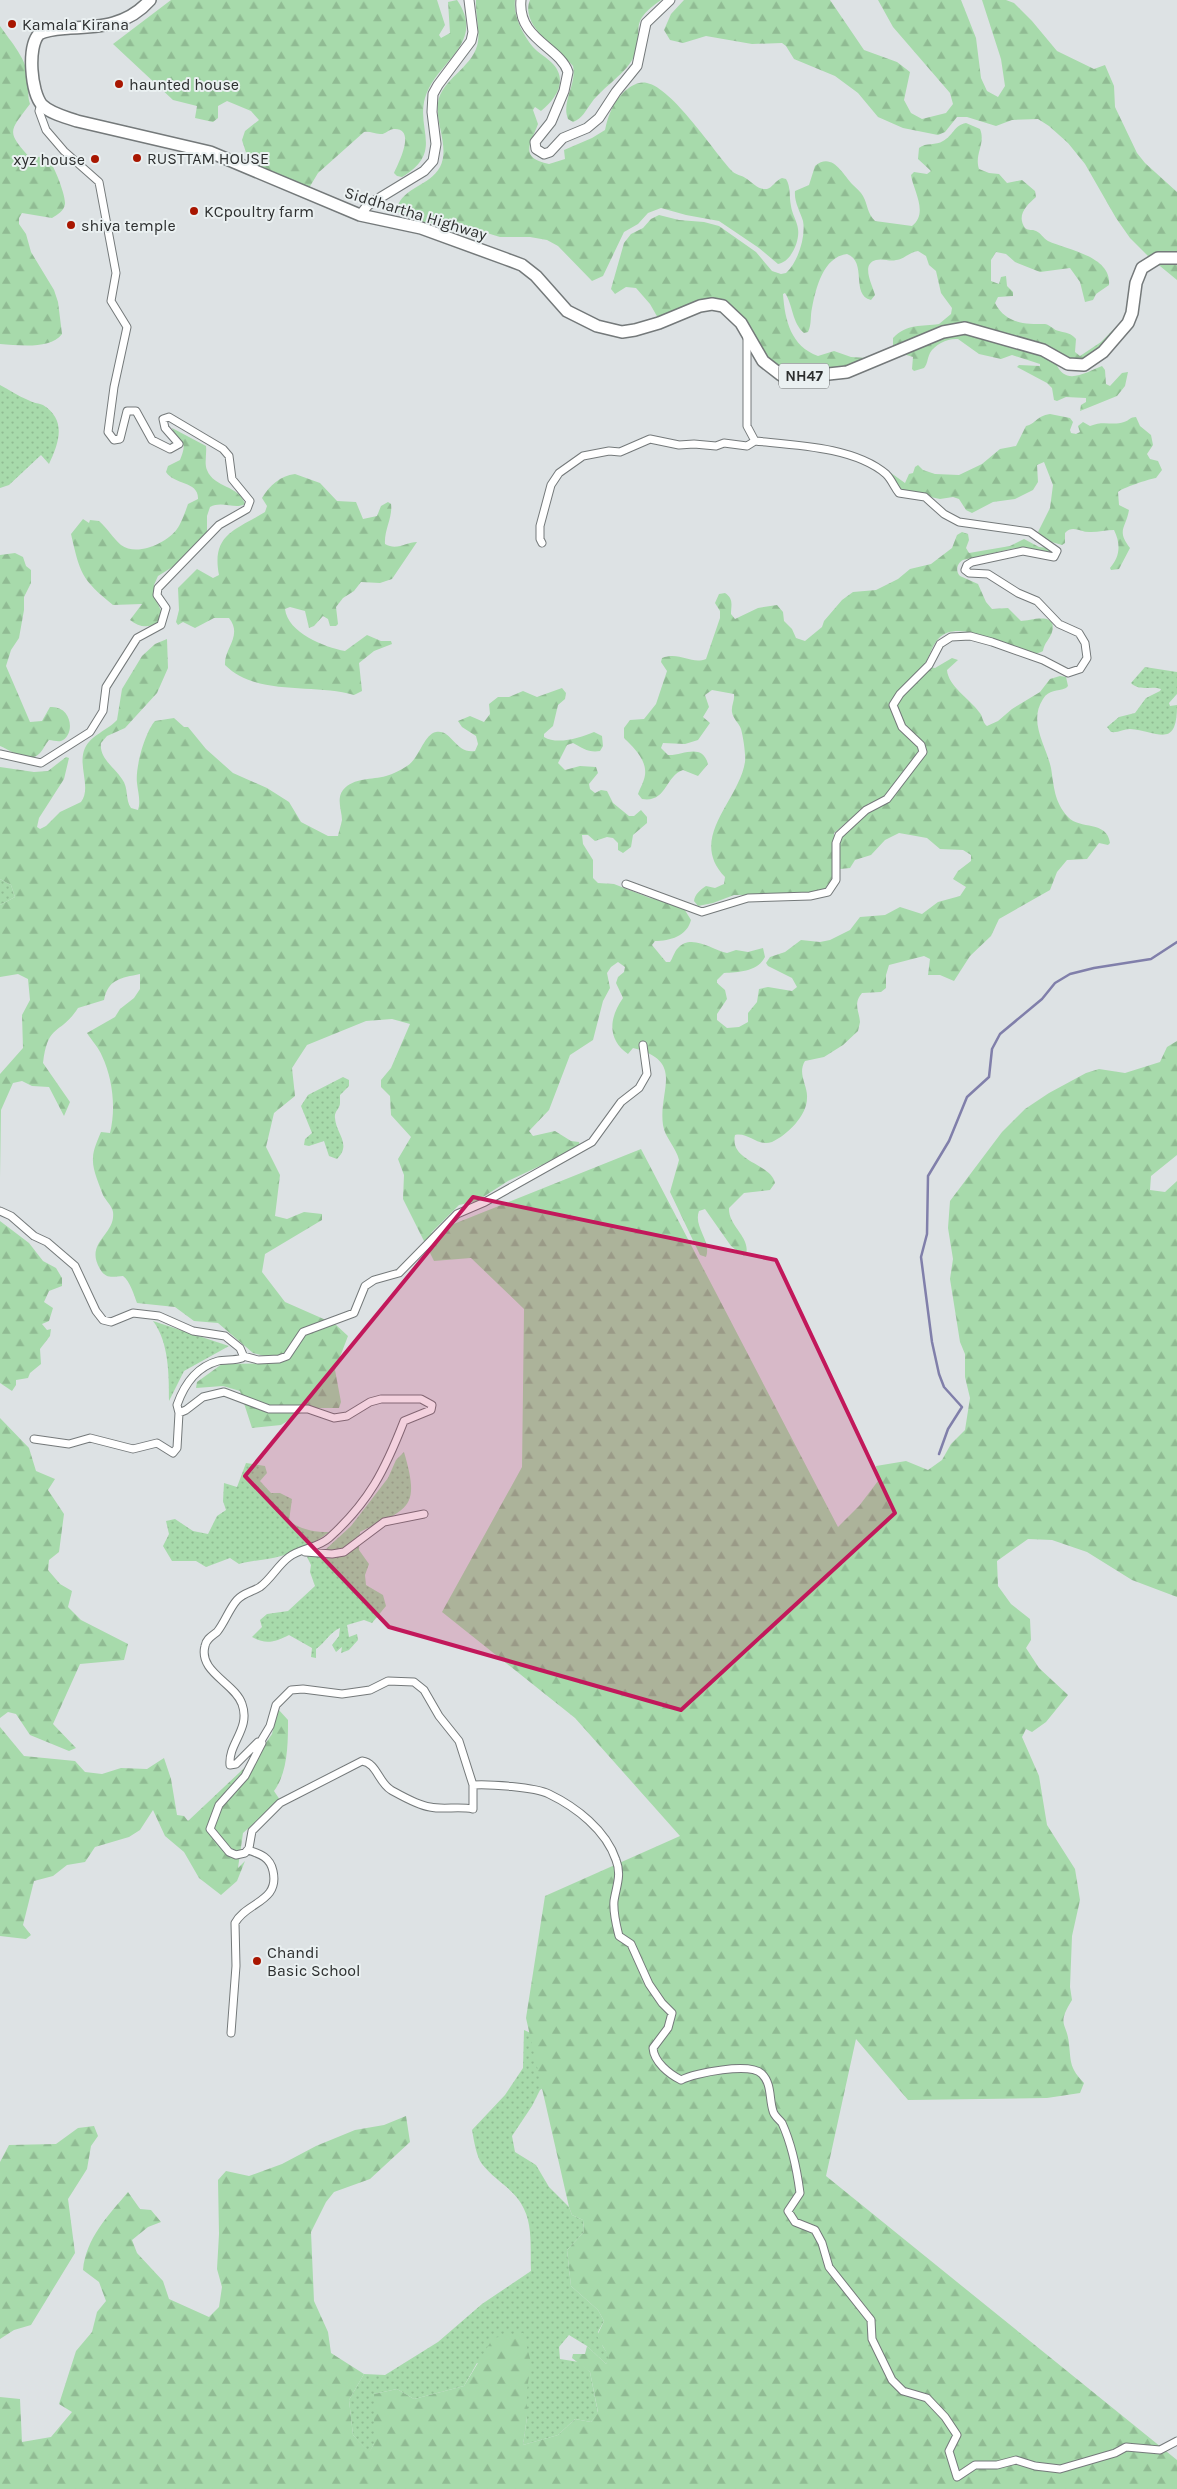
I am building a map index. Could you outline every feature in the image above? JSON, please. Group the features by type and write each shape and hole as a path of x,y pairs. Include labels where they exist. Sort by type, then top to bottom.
{"highway":[{"path":"41,104 35,87 31,58 33,43 39,34 56,30 114,24 135,14 150,0"},
{"name":"Siddhartha Highway","path":"41,104 58,115 77,122 210,152 360,215 420,228 518,263 541,281 562,308 576,317 597,326 622,332 635,330 659,324 690,309 712,304 728,310 748,332 763,361 781,375 801,377 847,372 943,332 964,328 1032,347 1068,364 1080,366 1098,357 1128,323 1132,313 1136,283 1142,268 1158,258 1177,258"}],"street":[{"path":"360,215 368,205 424,171 432,161 436,144 432,112 434,94 438,85 471,42 469,0"},
{"path":"521,0 521,8 531,32 540,43 563,62 568,72 564,90 551,122 535,142 536,149 544,154 550,152 563,138 587,128 599,118 616,92 638,66 646,23 670,0"},
{"path":"0,754 41,763 90,732 103,712 106,687 137,638 160,625 166,608 157,595 158,588 219,525 247,509 250,501 232,480 229,456 223,448 169,417 163,420 165,428 178,444 170,448 152,440 136,411 127,411 120,439 114,440 108,432 114,387 128,327 111,301 116,273 99,182 64,151 46,130 39,110 41,104"},
{"path":"748,332 747,426 756,441"},
{"path":"542,544 540,526 551,485 558,473 582,456 609,451 620,452 650,439 679,445 716,446 724,443 747,446 756,441 839,452 879,469 891,480 898,493 925,497 944,514 959,522 1027,531 1054,547 1057,553 1052,558 1028,551 1015,551 972,562 967,565 965,570 968,573 988,574 1018,593 1040,603 1054,620 1082,635 1087,649 1087,658 1080,669 1068,673 1043,660 980,638 955,636 942,642 929,665 900,694 893,705 902,727 921,745 923,752 887,799 866,810 838,835 836,843 836,880 828,892 810,896 748,898 702,912 626,884"},
{"path":"243,1356 258,1360 279,1359 287,1356 303,1332 354,1313 365,1286 374,1280 399,1273 457,1214 485,1202 592,1142 621,1102 639,1088 646,1078 648,1074 643,1044"},
{"path":"0,1211 11,1216 34,1236 47,1242 75,1266 96,1311 103,1320 111,1322 133,1313 159,1316 193,1331 225,1336 240,1348 243,1356"},
{"path":"34,1439 69,1444 90,1438 133,1449 158,1443 172,1453 177,1448 179,1412 176,1408 179,1399 194,1374 215,1362 239,1360 243,1356"},
{"path":"179,1412 186,1410 203,1397 224,1392 269,1409 308,1409 334,1418 347,1416 370,1402 381,1399 421,1399 430,1403 431,1410 404,1421 383,1472 357,1509 328,1539 289,1557 262,1585 239,1598 221,1626 204,1647 206,1660 212,1671 242,1702 244,1726 235,1742 230,1765 236,1764 261,1741 270,1726 276,1705 291,1690 303,1689 342,1694 370,1690 388,1681 414,1682 424,1690 439,1716 459,1741 473,1784 473,1809 431,1808 421,1805 389,1789 378,1778 377,1771 369,1763 360,1762 280,1803 252,1831 248,1850"},
{"path":"302,1551 332,1554 344,1552 384,1522 424,1514"},
{"path":"231,2033 236,1966 235,1923 243,1913 268,1897 274,1881 273,1871 267,1859 248,1850 239,1854 229,1852 211,1832 210,1826 219,1805 247,1772 262,1745 261,1741"},
{"path":"473,1784 492,1784 548,1793 596,1826 616,1860 619,1881 614,1901 614,1915 619,1936 632,1944 649,1984 662,2003 672,2012 668,2028 653,2048 653,2055 670,2075 681,2080 692,2074 740,2069 752,2069 762,2074 769,2085 773,2112 781,2122 796,2164 800,2193 788,2211 795,2222 815,2230 822,2243 829,2267 871,2320 872,2339 892,2380 903,2391 928,2398 946,2417 957,2435 949,2451 957,2477 975,2465 997,2465 1016,2460 1035,2466 1060,2470 1115,2453 1126,2447 1160,2450 1177,2441"}],"highlighted area":[{"path":"473,1197 776,1260 895,1513 681,1710 389,1627 245,1476"}],"green space":[{"path":"171,0 437,0 445,25 439,35 441,38 450,33 448,2 457,0 465,15 466,29 463,41 431,85 425,98 423,110 426,140 422,159 415,168 402,177 394,173 402,155 405,140 401,130 394,129 382,134 364,132 318,173 309,188 249,162 242,140 245,131 259,120 251,111 227,101 218,106 218,118 213,122 195,118 197,106 173,100 113,44"},
{"path":"476,0 515,0 517,19 526,37 535,49 551,62 559,75 559,88 552,100 541,111 535,107 533,110 538,124 529,149 533,158 549,164 565,159 564,150 605,130 612,108 626,90 638,83 647,83 657,87 680,107 734,173 764,189 769,188 782,178 786,179 798,229 798,239 791,255 778,264 759,248 719,221 661,208 648,213 638,224 624,232 603,276 592,281 558,246 547,240 530,237 500,237 477,230 418,221 399,213 397,208 400,201 405,195 436,173 443,160 438,103 445,87 469,61 477,46"},
{"path":"530,0 661,0 640,20 637,46 631,62 596,97 581,116 573,122 568,119 566,106 573,79 573,66 535,28 528,10"},
{"path":"684,0 830,0 864,50 897,62 910,72 904,100 911,113 922,119 946,113 953,104 950,93 893,27 878,0 961,0 976,38 981,78 987,91 998,97 1005,86 1001,59 982,0 1006,0 1014,3 1057,51 1094,69 1105,65 1114,86 1115,107 1137,153 1145,163 1177,192 1177,280 1149,257 1130,238 1116,218 1085,164 1068,143 1038,119 1012,120 996,126 967,117 957,117 945,132 938,135 903,128 878,117 858,93 835,76 794,59 782,43 752,44 706,36 683,43 670,40 664,30 671,14"},
{"path":"0,26 22,58 27,73 30,104 14,126 14,136 30,158 46,157 49,160 65,200 63,209 52,218 22,213 19,218 19,224 26,234 31,252 54,290 58,302 62,334 57,339 42,344 0,344"},
{"path":"966,123 980,129 982,139 978,159 979,169 999,174 1007,183 1022,180 1035,191 1036,197 1026,207 1022,215 1025,228 1035,230 1048,241 1076,251 1096,261 1108,275 1109,285 1096,294 1093,300 1085,302 1080,282 1070,268 1040,272 1015,262 1006,254 996,252 991,260 991,281 999,284 1001,277 1006,276 1007,286 1013,292 1013,296 998,297 995,303 999,310 1010,319 1030,324 1045,324 1068,333 1076,339 1075,352 1080,356 1101,342 1117,326 1121,325 1122,327 1084,363 1062,355 1056,363 1060,370 1070,376 1083,374 1102,366 1105,370 1106,384 1110,386 1122,373 1128,372 1125,386 1117,396 1080,411 1081,405 1086,402 1086,398 1066,397 1057,401 1054,400 1052,388 1047,383 1017,367 1019,365 1040,366 1040,364 1012,355 1001,359 979,354 958,339 938,344 930,353 924,368 914,371 912,369 913,357 900,353 893,347 893,338 898,333 915,326 939,324 951,314 952,308 941,293 936,271 929,265 926,256 918,251 891,261 876,260 871,262 868,270 875,295 871,300 861,292 857,264 853,258 847,254 839,256 832,261 826,267 819,283 811,311 808,332 804,333 800,329 788,298 785,293 783,294 788,323 801,346 818,356 834,351 851,357 867,358 862,365 786,372 775,369 749,330 711,299 697,301 658,318 650,304 636,288 626,287 615,294 611,289 624,243 631,234 643,228 651,219 659,215 719,226 756,252 772,271 781,274 786,273 797,256 802,242 804,227 796,203 795,191 809,185 815,166 821,162 827,161 836,166 862,194 870,215 875,221 912,226 917,221 920,208 911,175 914,172 927,174 931,171 918,159 919,148 946,139 959,126"},
{"path":"0,385 21,397 43,405 51,411 58,425 59,432 56,448 49,464 41,455 9,485 0,488"},
{"path":"1050,414 1070,418 1073,422 1070,430 1071,433 1076,434 1080,432 1078,426 1083,422 1090,426 1100,423 1120,423 1136,417 1140,426 1151,435 1153,445 1147,454 1150,459 1158,461 1162,470 1156,478 1118,492 1119,505 1129,510 1123,533 1130,548 1119,569 1111,570 1110,568 1118,555 1118,540 1114,530 1087,532 1071,529 1065,533 1065,543 1062,545 1048,541 1038,532 1050,508 1053,485 1044,462 1037,465 1038,482 1033,490 1015,499 993,502 972,513 966,510 959,499 953,497 940,499 902,491 890,475 891,473 905,483 909,474 913,473 918,465 923,470 935,474 959,475 982,464 1000,449 1016,446 1026,426 1042,416"},
{"path":"172,428 206,446 206,467 210,476 238,493 245,504 237,506 219,504 210,507 207,516 207,532 174,566 158,576 154,585 154,595 162,613 159,622 148,626 141,626 130,620 142,604 113,605 88,581 80,567 71,534 83,519 89,523 90,520 99,521 121,545 135,550 151,547 159,543 177,529 188,504 198,499 195,489 166,472 168,466 180,460 184,448"},
{"path":"295,474 320,483 337,501 356,502 363,519 377,516 381,506 388,502 391,504 391,509 385,544 394,547 417,542 392,579 380,583 361,582 354,591 343,598 336,607 338,624 336,626 330,626 328,619 323,616 314,626 309,628 305,611 290,607 285,609 288,618 300,632 308,638 327,646 345,651 367,635 381,641 391,641 392,644 374,651 359,663 362,691 354,695 321,690 286,688 253,682 238,675 225,665 225,659 234,636 233,624 229,618 214,618 195,628 183,622 178,625 176,622 179,610 178,588 197,569 213,578 219,575 217,561 222,542 236,529 265,512 267,506 262,498 272,485 280,479"},
{"path":"962,532 968,534 969,540 966,548 969,553 1010,546 1024,539 1039,547 1050,548 1052,552 1050,554 1026,548 1015,548 963,560 959,563 957,570 960,576 978,584 986,602 992,609 1008,608 1021,621 1047,619 1053,625 1052,632 1043,651 1034,653 964,631 950,632 939,638 924,666 935,668 952,658 958,660 947,670 948,676 955,687 975,707 987,726 998,721 1012,709 1040,692 1050,679 1060,676 1066,677 1068,686 1045,696 1037,716 1040,734 1049,759 1055,794 1060,806 1068,817 1073,821 1104,831 1110,843 1108,845 1099,843 1087,859 1067,860 1057,872 1050,890 999,919 991,936 970,956 954,981 940,975 928,975 930,959 924,956 889,965 886,975 886,988 881,992 862,993 859,997 857,1004 860,1022 858,1031 843,1045 824,1057 805,1061 802,1075 807,1093 806,1105 800,1118 790,1130 778,1139 767,1143 735,1135 735,1144 738,1151 772,1176 775,1183 770,1190 744,1193 729,1208 732,1220 743,1237 747,1248 744,1256 731,1246 705,1209 699,1211 698,1223 707,1245 707,1251 706,1257 700,1255 670,1192 679,1160 663,1125 662,1112 666,1078 664,1069 659,1061 649,1054 633,1048 628,1054 616,1042 612,1028 613,1021 623,998 616,983 618,977 624,972 625,967 618,962 607,973 610,988 603,1001 593,1040 570,1055 549,1110 529,1131 533,1136 555,1131 571,1141 579,1142 580,1147 508,1181 477,1201 459,1205 431,1233 641,1149 838,1527 859,1506 878,1481 876,1466 906,1461 928,1470 942,1460 951,1444 965,1430 970,1398 965,1377 965,1354 960,1342 950,1279 953,1259 948,1228 950,1201 1002,1132 1025,1109 1049,1093 1086,1073 1099,1069 1125,1073 1160,1062 1167,1047 1177,1041 1177,1155 1151,1176 1150,1190 1165,1192 1177,1181 1177,1597 1132,1580 1087,1552 1052,1540 1028,1539 997,1561 998,1586 1011,1604 1030,1619 1031,1640 1026,1648 1039,1668 1068,1695 1046,1722 1032,1732 1026,1729 1022,1737 1039,1776 1047,1825 1075,1869 1080,1900 1072,1936 1070,1987 1072,2000 1063,2020 1068,2037 1072,2065 1084,2083 1080,2093 1047,2098 908,2100 856,2039 826,2176 1177,2460 1177,2489 0,2489 0,2397 20,2399 22,2442 51,2437 72,2412 59,2404 76,2351 92,2332 97,2312 106,2301 99,2282 83,2270 85,2258 88,2248 99,2228 128,2192 140,2209 151,2210 161,2222 148,2227 132,2240 137,2253 163,2281 169,2299 209,2317 219,2307 222,2287 217,2269 219,2234 218,2180 226,2171 249,2176 282,2164 316,2146 355,2130 384,2125 406,2116 410,2142 370,2179 334,2192 326,2202 311,2232 314,2301 328,2332 331,2353 364,2374 349,2400 353,2435 369,2452 374,2444 374,2394 397,2389 414,2399 464,2386 493,2338 523,2333 531,2362 523,2445 558,2435 575,2419 591,2422 598,2412 590,2372 572,2358 573,2354 585,2354 587,2346 606,2364 609,2357 597,2336 604,2321 598,2310 571,2286 567,2250 584,2232 583,2220 572,2215 569,2207 526,2018 545,1896 680,1836 575,1718 442,1612 522,1467 524,1309 471,1258 434,1261 403,1199 404,1175 398,1159 411,1137 391,1115 390,1096 381,1087 381,1080 391,1068 410,1024 392,1019 366,1021 307,1045 292,1068 295,1096 274,1113 266,1147 280,1175 275,1216 287,1219 304,1212 322,1214 322,1220 265,1254 262,1272 285,1302 335,1324 348,1336 335,1370 341,1402 339,1408 309,1408 281,1425 252,1428 240,1391 223,1386 196,1388 197,1382 222,1364 281,1363 285,1356 268,1357 253,1353 218,1323 194,1321 175,1307 137,1303 132,1288 123,1276 107,1276 100,1269 96,1260 96,1252 98,1245 113,1220 113,1212 103,1195 96,1176 93,1155 101,1132 110,1133 113,1104 111,1084 106,1065 99,1050 87,1033 115,1017 120,1009 134,998 140,989 140,974 116,981 109,988 104,1000 78,1008 72,1017 48,1041 43,1063 70,1102 64,1116 49,1087 32,1086 22,1081 13,1083 1,1110 0,1178 0,1074 23,1048 22,1015 30,1000 28,979 18,974 0,977 0,905 15,897 11,885 0,879 0,767 34,772 48,771 66,757 69,758 64,779 39,818 37,827 40,829 46,826 60,812 81,802 85,790 83,755 85,748 95,736 117,720 122,689 142,656 155,644 167,639 168,668 157,693 125,728 107,736 101,743 102,753 124,783 131,808 138,810 139,806 138,769 142,750 151,726 155,721 174,718 184,727 188,727 206,749 233,773 267,788 289,802 301,822 328,836 338,836 342,820 340,797 347,786 358,781 397,772 411,763 428,737 436,732 446,734 463,749 475,751 478,744 476,736 462,727 458,721 470,716 484,722 490,714 489,704 498,697 509,697 523,691 537,697 562,688 566,693 565,699 558,705 553,726 544,734 544,737 562,741 594,732 602,736 603,746 600,751 592,751 573,743 567,745 558,763 565,770 580,766 596,767 598,773 589,784 590,789 595,793 601,790 607,791 613,803 629,816 634,816 641,810 647,817 647,823 633,835 631,847 623,853 618,850 618,843 613,838 607,837 595,841 588,835 582,835 583,844 593,860 593,878 598,883 614,884 650,898 678,904 683,907 691,920 686,930 672,939 655,941 652,945 666,962 670,962 678,948 689,942 696,942 727,953 736,950 748,952 763,948 765,957 757,966 747,970 724,973 717,980 717,983 725,990 727,999 717,1014 717,1020 727,1028 739,1027 748,1022 748,1013 757,1002 759,989 768,987 792,991 797,987 792,978 768,966 766,963 770,957 785,952 801,940 820,942 830,940 850,930 860,917 885,915 900,907 922,914 938,902 960,896 966,887 953,879 958,871 971,861 971,855 963,850 940,849 927,838 899,833 885,840 871,855 855,860 850,868 840,869 840,838 873,807 869,803 834,833 834,881 828,888 816,894 734,895 713,903 698,906 694,901 702,889 706,886 715,888 724,884 725,877 715,862 711,848 713,834 741,777 745,762 741,729 732,712 734,694 712,690 705,695 709,707 703,717 710,723 698,740 685,744 663,743 661,748 668,755 691,752 701,753 708,764 698,776 683,770 677,773 661,793 650,799 642,799 638,794 644,778 644,764 639,755 624,738 624,728 630,720 644,719 656,704 667,671 661,662 662,658 674,656 695,660 706,659 720,618 720,611 715,603 719,594 725,593 730,598 731,614 735,619 758,608 777,605 783,612 784,621 792,629 796,638 805,641 822,627 824,621 842,600 853,592 876,590 898,579 910,569 931,564 952,548 957,535"},
{"path":"15,553 23,557 26,566 31,570 31,583 24,597 24,610 19,638 11,650 6,666 30,722 42,721 50,707 57,708 67,715 70,727 66,738 61,741 49,740 40,753 31,758 20,756 0,746 0,555"},
{"path":"1145,667 1177,672 1177,694 1169,703 1170,706 1177,705 1174,728 1170,733 1164,735 1130,729 1111,732 1107,727 1119,717 1135,713 1146,698 1160,691 1161,689 1142,688 1131,683"},
{"path":"0,879 11,885 15,897 0,905"},
{"path":"343,1077 349,1080 349,1086 340,1095 340,1105 335,1116 343,1144 341,1154 337,1159 329,1156 324,1141 309,1146 304,1145 305,1139 312,1133 301,1106 308,1095"},
{"path":"0,1221 29,1243 43,1261 56,1268 62,1278 62,1286 49,1291 44,1302 53,1308 49,1321 42,1324 47,1330 51,1329 50,1336 40,1349 41,1364 30,1373 28,1378 16,1380 16,1385 12,1391 0,1383"},
{"path":"153,1321 229,1346 184,1371 169,1401 165,1349"},
{"path":"0,1418 29,1448 36,1471 55,1479 48,1490 64,1514 59,1552 49,1560 48,1570 60,1584 72,1591 68,1607 81,1620 128,1644 124,1660 80,1664 53,1724 76,1748 69,1751 30,1735 16,1714 8,1712 0,1718"},
{"path":"404,1452 411,1486 410,1496 406,1505 390,1518 360,1532 359,1550 369,1564 365,1575 366,1585 383,1595 386,1606 372,1623 364,1620 347,1625 349,1637 357,1634 358,1640 349,1650 341,1653 342,1647 336,1652 332,1645 339,1636 340,1628 333,1632 316,1649 316,1658 311,1657 312,1648 289,1635 270,1642 252,1637 262,1627 260,1620 267,1614 288,1611 315,1586 310,1572 311,1565 307,1557 313,1551 326,1549 351,1526 388,1478 396,1460"},
{"path":"246,1463 265,1466 267,1473 260,1481 271,1493 280,1493 292,1499 289,1521 308,1530 329,1532 300,1549 287,1554 250,1562 239,1564 230,1558 206,1567 196,1561 172,1561 163,1546 169,1534 166,1521 175,1519 193,1531 208,1534 217,1516 226,1510 223,1501 224,1483 237,1487"},
{"path":"278,1709 288,1720 285,1766 274,1791 280,1800 243,1833 238,1868 245,1861 237,1881 221,1895 199,1878 184,1852 165,1836 153,1810 140,1830 129,1837 95,1847 85,1862 67,1865 53,1876 34,1881 23,1925 31,1935 26,1939 0,1936 0,1727 24,1756 75,1761 85,1772 102,1774 121,1768 147,1769 164,1758 171,1779 177,1815 184,1816 188,1821 257,1756 272,1734"},
{"path":"524,2030 558,2045 566,2074 540,2090 512,2136 515,2152 536,2165 549,2187 569,2207 572,2215 583,2220 584,2232 567,2250 571,2286 598,2310 604,2321 598,2332 603,2347 610,2357 606,2364 587,2346 569,2335 559,2347 560,2359 579,2362 590,2372 598,2413 591,2422 575,2419 558,2435 523,2445 527,2417 527,2390 477,2363 464,2386 414,2399 397,2389 374,2394 374,2444 369,2453 353,2435 349,2400 364,2374 385,2375 438,2342 482,2304 531,2271 530,2231 527,2216 520,2202 510,2190 480,2161 472,2130 505,2095 523,2068"},
{"path":"94,2126 98,2136 91,2146 87,2169 68,2199 75,2253 31,2325 14,2330 0,2339 0,2162 9,2145 56,2144 78,2128"}],"waterway":[{"path":"939,1454 948,1429 962,1407 944,1387 932,1342 921,1257 927,1234 928,1176 949,1141 967,1097 989,1077 992,1049 1000,1034 1042,999 1055,983 1070,974 1094,968 1151,959 1177,942"}],"place":[{"name":"Kamala Kirana","path":"12,24"},
{"name":"haunted house","path":"119,84"},
{"name":"RUSTTAM HOUSE","path":"137,158"},
{"name":"xyz house","path":"95,159"},
{"name":"KCpoultry farm","path":"194,211"},
{"name":"shiva temple","path":"71,225"},
{"name":"Chandi Basic School","path":"257,1961"}]}
